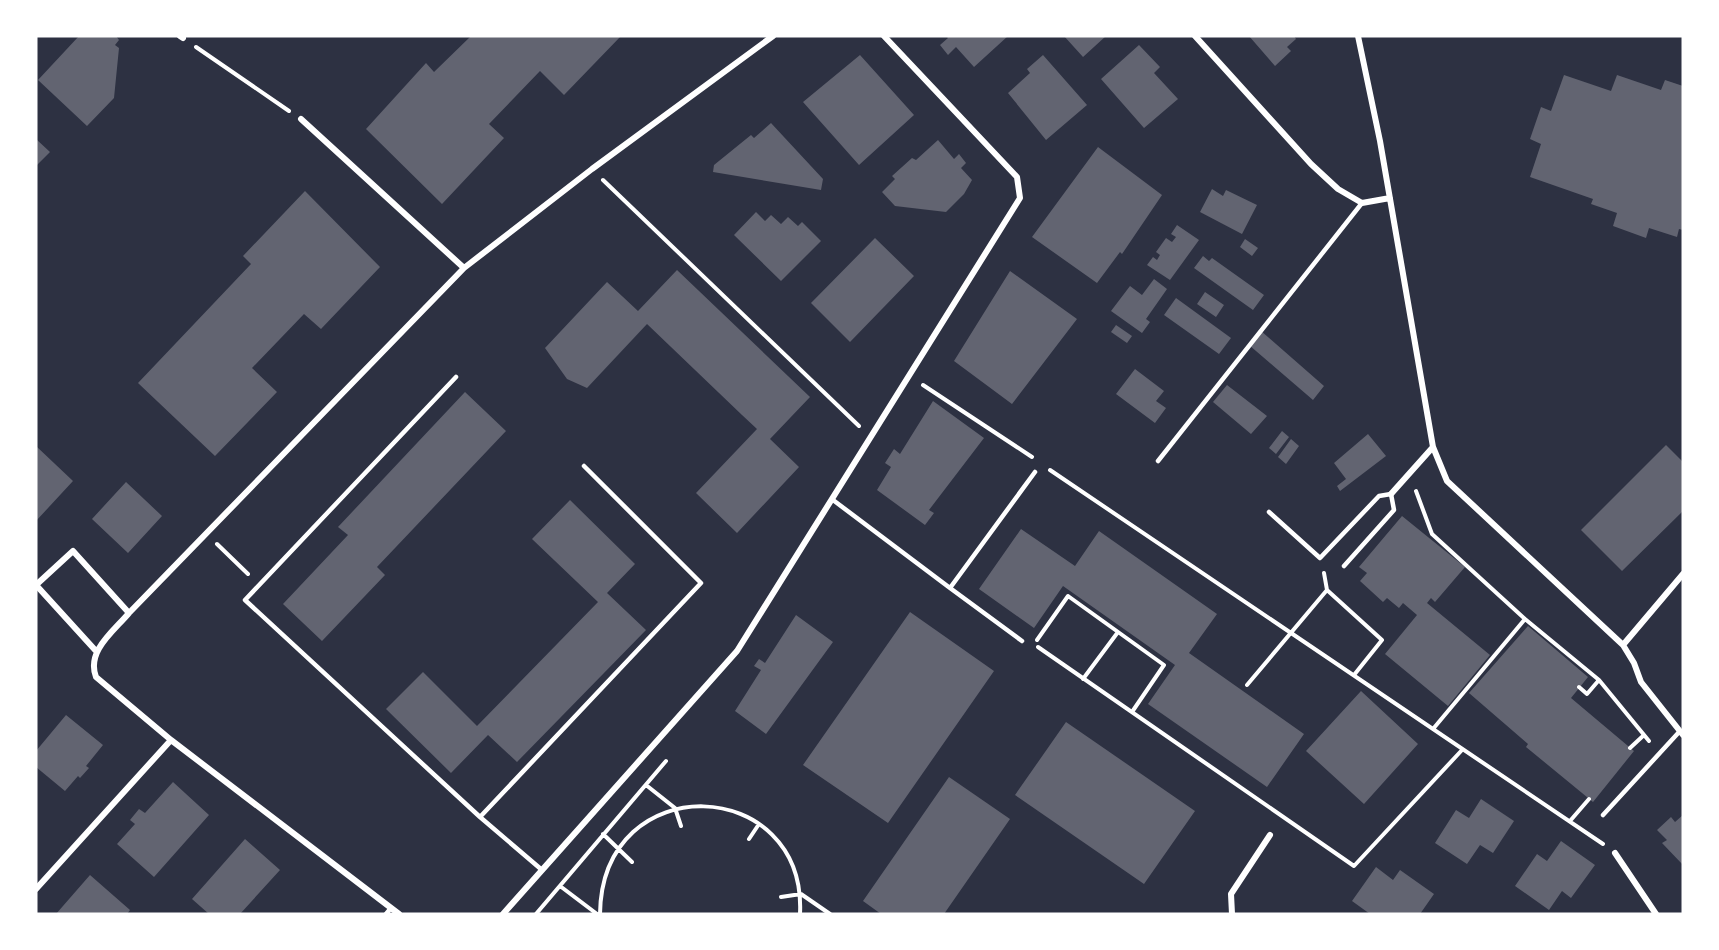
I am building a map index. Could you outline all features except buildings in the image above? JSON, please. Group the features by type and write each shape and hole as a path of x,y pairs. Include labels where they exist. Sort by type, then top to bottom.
{"street":[{"path":"399,914 171,740 96,676 92,666 96,651 129,613 464,268 592,169 773,36"},
{"path":"503,914 737,651 1020,198 1017,177 884,36"},
{"path":"1195,36 1311,164 1338,189 1362,203 1390,198"},
{"path":"1358,36 1390,198 1433,447 1447,482 1623,645 1634,663 1641,682 1681,733"},
{"path":"301,119 464,268"},
{"path":"1391,494 1433,447"},
{"path":"96,651 36,585 73,551 129,613"},
{"path":"1623,645 1683,574"},
{"path":"36,889 171,740"},
{"path":"1232,914 1231,894 1270,835"},
{"path":"1615,853 1656,914"}],"lane":[{"path":"1158,461 1362,203"},
{"path":"456,377 245,600 480,817 542,870"},
{"path":"480,817 701,583 584,466"},
{"path":"950,588 1035,472"},
{"path":"1269,512 1320,558 1379,496 1391,494 1394,510 1344,566"},
{"path":"833,500 1022,640"},
{"path":"1604,815 1681,733"},
{"path":"386,914 391,908"}],"path":[{"path":"181,37 301,119"},
{"path":"592,169 870,437"},
{"path":"910,376 1034,459"},
{"path":"1043,465 1615,853"},
{"path":"1409,473 1432,534 1526,619 1599,680 1659,754"},
{"path":"207,534 260,585"},
{"path":"1247,685 1327,590 1382,640 1354,675"},
{"path":"1132,712 1164,665 1068,596 1034,645 1354,866 1462,750"},
{"path":"1433,729 1526,619"},
{"path":"1083,679 1118,632"},
{"path":"1579,687 1587,694 1599,680"},
{"path":"1630,748 1644,735"},
{"path":"536,914 668,759"},
{"path":"646,785 675,808 681,826"},
{"path":"1570,821 1589,799"},
{"path":"599,914 605,876 618,847 643,823 675,808 704,805 733,810 759,824 779,843 794,867 801,894 800,914"},
{"path":"586,820 633,862"},
{"path":"749,839 759,824"},
{"path":"560,886 599,914"},
{"path":"781,897 801,894 830,914"}]}
